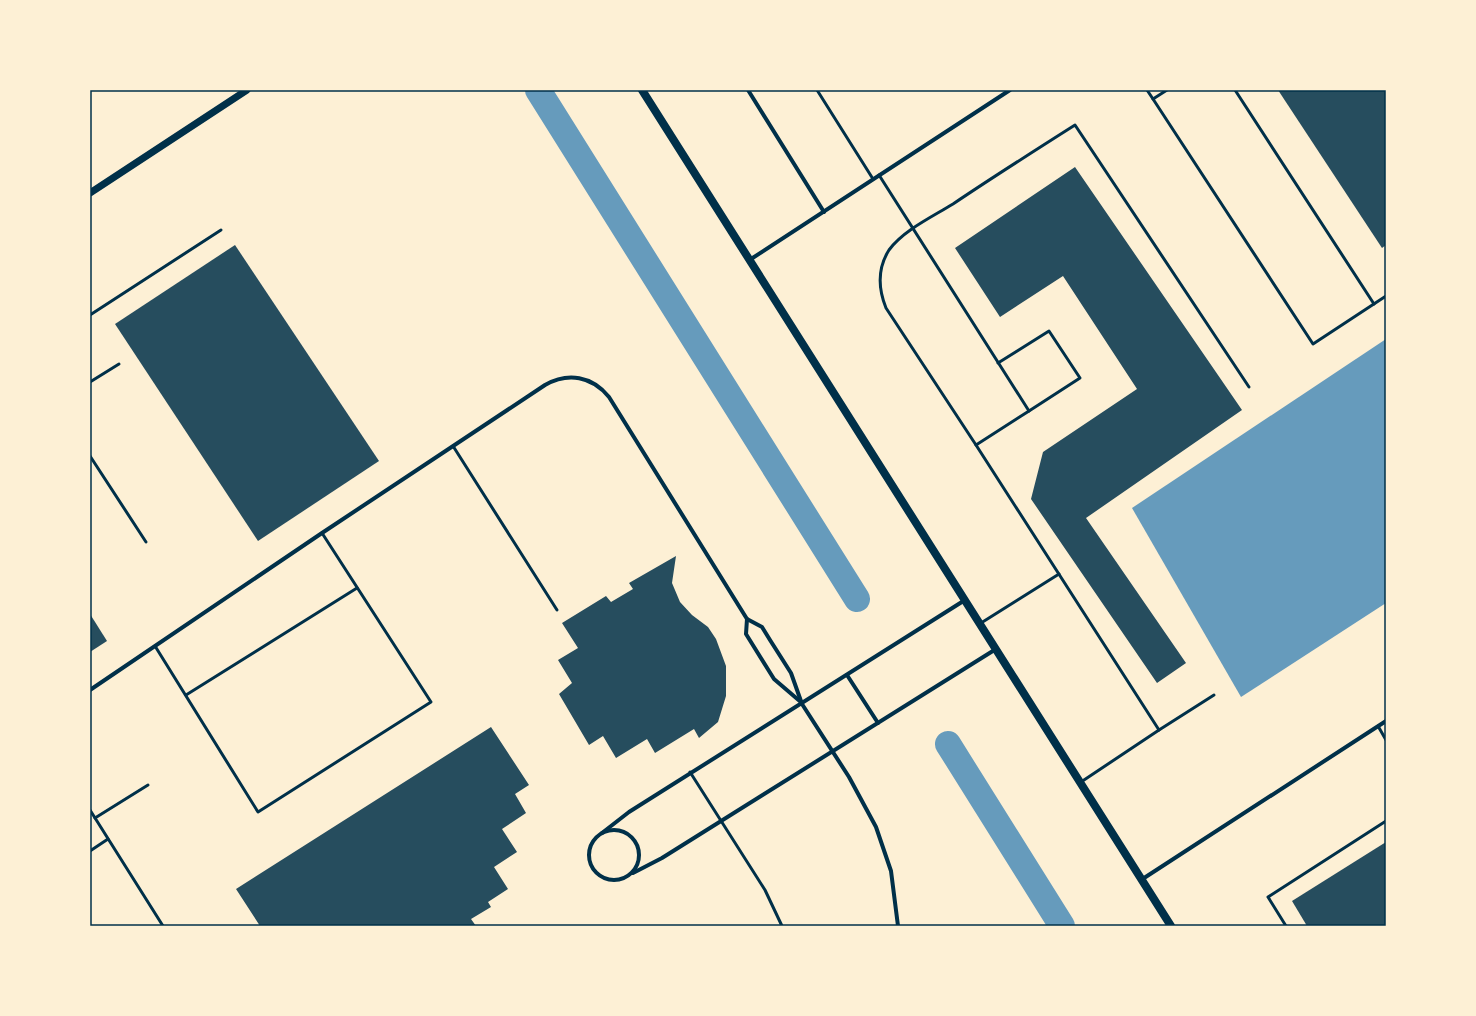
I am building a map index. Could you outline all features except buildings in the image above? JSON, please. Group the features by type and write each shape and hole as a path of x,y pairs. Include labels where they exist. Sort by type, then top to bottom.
{"main road":[{"path":"642,90 751,259 1171,926"}],"street":[{"path":"90,193 247,90"},
{"path":"748,90 824,212"},
{"path":"751,259 1010,90"},
{"path":"90,690 322,533 551,381 575,377 586,379 596,384 609,397 747,619 762,627 790,673 802,704 863,802 885,849 895,893 898,926"},
{"path":"965,600 802,704 690,772 629,812 595,838 590,846 590,863 594,871 601,877 617,881 662,858 996,649"},
{"path":"747,619 746,634 774,680 802,704"},
{"path":"847,675 878,723"},
{"path":"1141,880 1386,721"},
{"path":"602,833 617,830 625,832 637,843 640,859 633,873"}],"lane":[{"path":"817,90 873,179"},
{"path":"1147,90 1313,344 1386,296"},
{"path":"1153,99 1167,90"},
{"path":"1235,90 1374,304"},
{"path":"1160,730 886,308 880,294 879,278 882,263 890,250 914,229 1075,124 1249,387"},
{"path":"879,175 1029,411"},
{"path":"90,315 221,230"},
{"path":"976,445 1080,378 1049,331 998,363"},
{"path":"90,382 119,364"},
{"path":"453,446 557,610"},
{"path":"90,456 146,542"},
{"path":"155,646 258,812 432,702 322,533"},
{"path":"980,624 1059,574"},
{"path":"186,695 357,588"},
{"path":"1080,783 1214,694"},
{"path":"1378,726 1386,740"},
{"path":"690,772 765,890 782,926"},
{"path":"95,818 148,785"},
{"path":"90,810 163,926"},
{"path":"1286,926 1268,896 1386,821"},
{"path":"90,851 108,839"}],"water":[{"path":"1386,339 1386,603 1241,697 1132,508"}],"waterway":[{"path":"538,90 857,599"},
{"path":"948,744 1062,926"}]}
